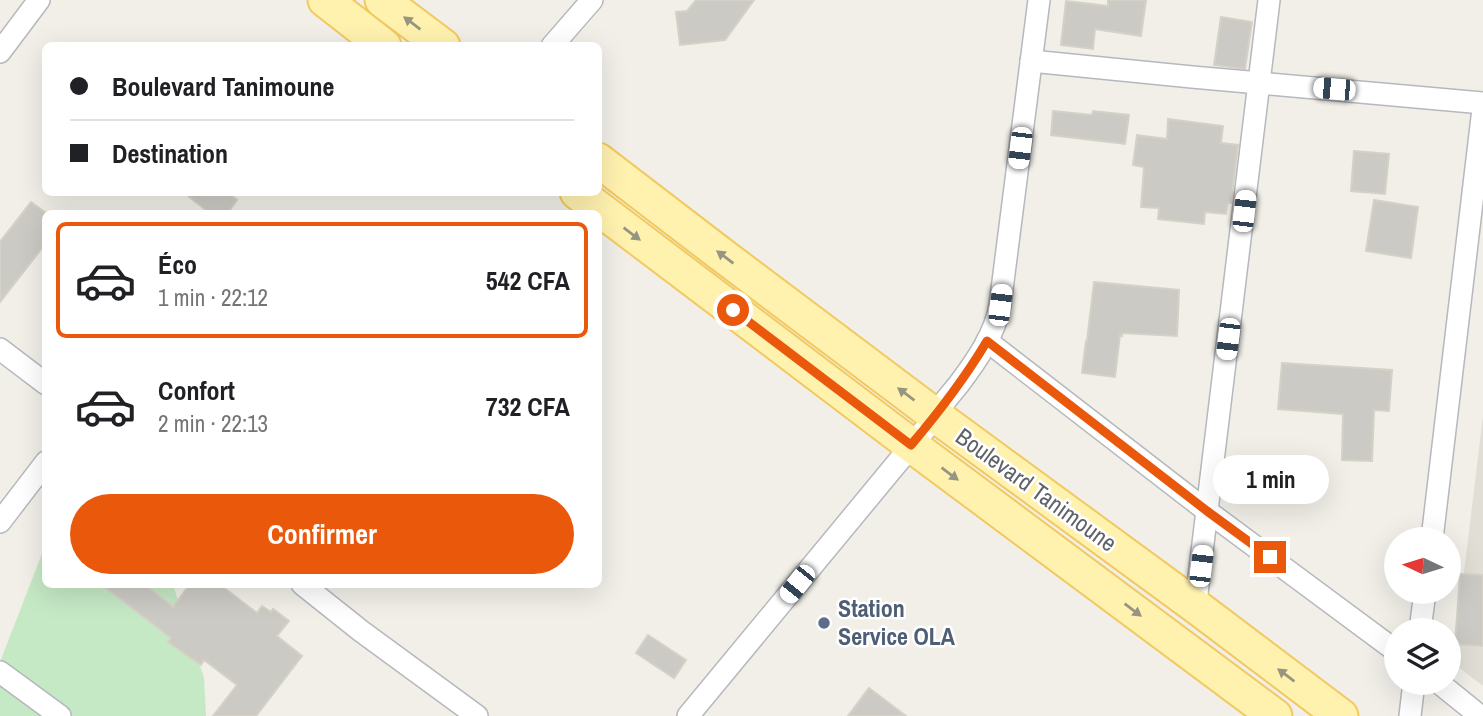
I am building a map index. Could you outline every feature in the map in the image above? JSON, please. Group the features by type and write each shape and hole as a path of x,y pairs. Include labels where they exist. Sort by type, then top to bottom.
{"main road":[{"path":"325,0 379,42"},
{"path":"382,0 438,42"},
{"name":"Boulevard Tanimoune","path":"602,163 936,416 1341,716"},
{"name":"Boulevard Tanimoune","path":"582,196 601,210"},
{"name":"Boulevard Tanimoune","path":"602,211 1275,716"}],"street":[{"path":"0,52 39,0"},
{"path":"555,42 592,0"},
{"path":"688,716 936,416 971,368 995,326 1000,305 1039,0"},
{"path":"1198,608 1197,593 1269,0"},
{"path":"1031,61 1483,103"},
{"path":"1433,527 1483,109"},
{"path":"987,341 1207,511 1384,642"},
{"path":"0,349 42,381"},
{"path":"0,522 42,467"},
{"path":"307,588 477,716"},
{"path":"0,672 60,716"},
{"path":"1410,716 1412,695"},
{"path":"1454,695 1480,716"}],"shaded area":[{"path":"1483,416 1483,686 1461,669 1461,618 1458,618"}],"green space":[{"path":"42,554 42,588 174,588 204,678 206,716 0,716 0,662"}],"building":[{"path":"696,0 754,0 725,40 680,45 676,12 687,11"},
{"path":"1108,0 1146,0 1141,36 1095,29 1093,49 1061,45 1066,1 1108,6"},
{"path":"1221,17 1252,22 1245,69 1214,65"},
{"path":"1053,111 1092,115 1093,111 1129,115 1125,144 1051,135"},
{"path":"1168,119 1223,126 1221,143 1238,145 1231,203 1228,203 1226,214 1205,212 1204,224 1158,219 1159,208 1141,207 1144,167 1133,165 1137,135 1167,139"},
{"path":"1354,151 1389,154 1385,194 1351,191"},
{"path":"188,196 232,196 237,200 230,210 206,210"},
{"path":"1374,200 1418,207 1411,258 1366,251"},
{"path":"31,202 42,210 42,248 0,302 0,242"},
{"path":"1094,282 1179,290 1177,336 1122,333 1115,377 1082,373"},
{"path":"1282,363 1392,370 1389,411 1374,410 1372,461 1342,460 1343,414 1278,409"},
{"path":"1461,574 1483,575 1483,646 1461,644 1461,618 1457,618 1458,604 1461,604"},
{"path":"106,588 149,588 173,607 187,588 224,588 257,613 262,606 271,612 273,609 289,621 277,636 302,656 256,716 213,716 237,685 204,660 201,665 168,642 171,638"},
{"path":"648,635 686,660 674,678 636,653"},
{"path":"869,688 906,716 848,716"}],"place":[{"name":"Station Service OLA","path":"824,623"}],"route":[{"path":"733,310 911,445 936,416 987,341 1270,557"}]}
